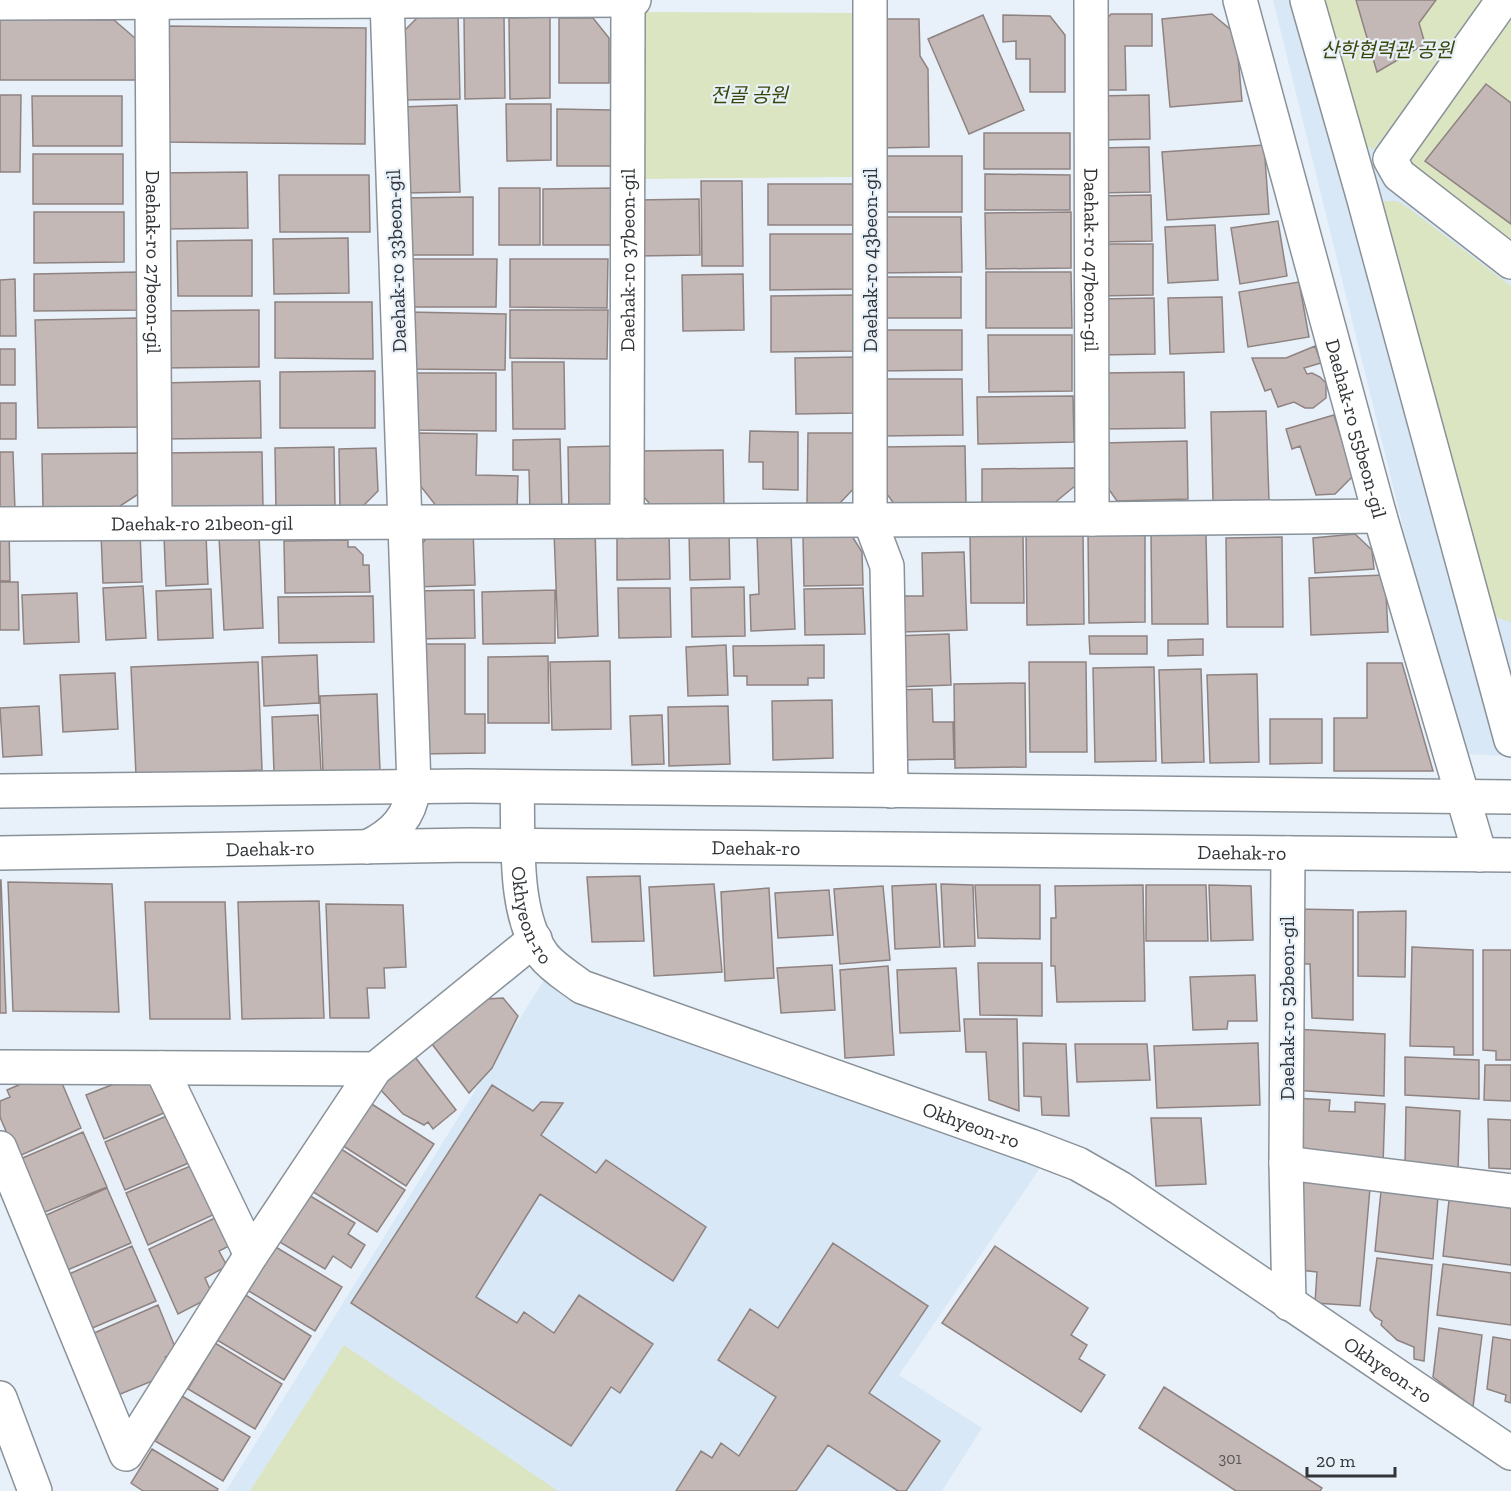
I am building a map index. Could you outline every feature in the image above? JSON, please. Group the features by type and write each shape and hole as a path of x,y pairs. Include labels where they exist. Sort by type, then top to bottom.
{"street":[{"name":"Daehak-ro 37beon-gil","path":"627,521 628,0"},
{"path":"0,3 634,0"},
{"name":"Daehak-ro 43beon-gil","path":"870,0 870,520 887,566 891,791"},
{"name":"Daehak-ro 47beon-gil","path":"1090,0 1092,519"},
{"name":"Daehak-ro 55beon-gil","path":"1240,0 1380,516 1463,796 1496,855"},
{"path":"1307,0 1363,196 1511,740"},
{"path":"1363,196 1503,0"},
{"name":"Daehak-ro 27beon-gil","path":"152,1 155,523"},
{"name":"Daehak-ro 33beon-gil","path":"387,1 414,787"},
{"path":"1390,159 1399,175 1511,262"},
{"path":"405,522 1380,516"},
{"name":"Daehak-ro 21beon-gil","path":"0,524 405,522"},
{"path":"367,847 387,836 396,827 412,802 414,787"},
{"path":"0,792 517,787 1511,797"},
{"name":"Okhyeon-ro","path":"517,787 521,897 527,920 542,954 582,987 1078,1164 1120,1188 1511,1453"},
{"name":"Daehak-ro","path":"0,853 519,846 1496,855"},
{"name":"Daehak-ro 52beon-gil","path":"1288,853 1286,1163 1289,1304"},
{"path":"0,1148 126,1454 251,1254 375,1070 535,939"},
{"path":"0,1066 375,1070"},
{"path":"161,1068 251,1254"},
{"path":"1286,1163 1511,1191"},
{"path":"0,1398 35,1491"}],"shaded area":[{"path":"1273,0 1511,0 1511,673 1426,368 1511,681 1511,756 1464,754 1405,535"},
{"path":"547,975 847,1096 1040,1168 899,1375 982,1428 942,1491 226,1491"}],"green space":[{"name":"산학협력관 공원","path":"1321,0 1488,0 1373,150 1363,144"},
{"name":"전골 공원","path":"639,12 859,13 856,177 641,179"},
{"path":"1511,15 1511,243 1409,160"},
{"path":"1384,201 1397,201 1407,207 1511,286 1511,622 1488,615 1376,213"},
{"path":"344,1345 558,1491 250,1491"}],"building":[{"path":"1356,0 1436,0 1419,23 1425,44 1377,72"},
{"path":"458,13 460,99 403,100 401,34 421,14"},
{"path":"1111,14 1152,14 1152,46 1125,46 1126,90 1096,90 1096,31"},
{"path":"1212,14 1236,34 1242,101 1170,107 1162,19"},
{"path":"983,15 1024,110 969,134 928,39"},
{"path":"1003,15 1050,16 1065,35 1065,92 1030,92 1030,59 1016,59 1016,41 1003,42"},
{"path":"504,16 505,98 465,99 464,17"},
{"path":"550,17 550,98 510,99 509,18"},
{"path":"559,18 593,18 609,38 609,83 559,83"},
{"path":"0,19 114,20 136,39 136,80 0,80"},
{"path":"876,19 919,19 920,56 928,69 929,147 878,148"},
{"path":"164,26 366,28 365,144 163,142"},
{"path":"1486,84 1511,103 1511,224 1425,161"},
{"path":"0,95 21,95 20,172 0,172"},
{"path":"1149,95 1150,139 1097,140 1096,96"},
{"path":"32,96 122,96 122,146 33,146"},
{"path":"506,104 551,104 551,160 507,161"},
{"path":"457,105 460,192 404,193 401,107"},
{"path":"557,109 611,110 611,166 557,166"},
{"path":"984,133 1070,133 1070,169 984,169"},
{"path":"1264,145 1269,214 1167,220 1162,152"},
{"path":"1149,147 1150,192 1097,193 1096,148"},
{"path":"33,154 123,154 123,204 33,204"},
{"path":"876,156 962,156 962,212 877,212"},
{"path":"247,172 248,228 161,229 160,173"},
{"path":"985,174 1070,175 1070,210 985,210"},
{"path":"279,175 369,175 370,232 280,232"},
{"path":"701,181 742,181 743,266 702,266"},
{"path":"768,184 853,184 853,225 768,225"},
{"path":"499,188 540,188 540,245 499,245"},
{"path":"613,188 613,245 543,245 543,189"},
{"path":"1151,195 1152,241 1099,242 1098,196"},
{"path":"473,197 473,255 402,255 401,198"},
{"path":"699,199 700,255 638,256 637,200"},
{"path":"34,212 124,212 124,262 34,263"},
{"path":"1071,212 1071,268 986,269 985,213"},
{"path":"876,217 961,217 962,272 876,273"},
{"path":"1278,221 1287,276 1240,284 1231,228"},
{"path":"1215,225 1218,280 1168,283 1165,227"},
{"path":"770,234 856,234 856,289 770,290"},
{"path":"348,238 349,293 274,294 273,239"},
{"path":"252,240 252,296 178,296 177,241"},
{"path":"1098,244 1153,244 1153,295 1098,296"},
{"path":"401,259 497,259 496,307 402,307"},
{"path":"510,259 608,259 607,308 510,307"},
{"path":"140,272 140,310 34,311 34,274"},
{"path":"986,272 1071,272 1072,328 986,328"},
{"path":"743,274 744,330 683,331 682,275"},
{"path":"876,277 961,277 961,318 876,318"},
{"path":"15,279 16,336 0,336 0,280"},
{"path":"1299,282 1309,337 1248,347 1239,292"},
{"path":"856,295 857,351 771,352 771,296"},
{"path":"1222,297 1224,352 1170,354 1168,298"},
{"path":"1154,298 1155,354 1099,355 1099,299"},
{"path":"275,302 372,302 373,359 275,358"},
{"path":"259,310 259,367 160,368 159,311"},
{"path":"510,310 608,310 607,359 510,358"},
{"path":"408,312 506,314 505,370 408,369"},
{"path":"139,318 142,427 38,428 35,320"},
{"path":"877,330 962,330 962,370 877,371"},
{"path":"988,335 1072,335 1072,391 989,392"},
{"path":"1315,346 1321,363 1304,368 1307,374 1312,373 1326,383 1326,398 1313,408 1305,408 1294,402 1278,407 1271,389 1265,391 1252,358 1286,358"},
{"path":"0,349 15,349 15,385 0,385"},
{"path":"857,357 858,413 796,414 795,358"},
{"path":"512,362 564,362 565,429 513,429"},
{"path":"375,371 375,428 280,428 280,372"},
{"path":"1184,372 1185,428 1103,429 1101,373"},
{"path":"411,373 496,373 496,431 410,430"},
{"path":"879,379 962,379 963,435 880,436"},
{"path":"260,381 261,438 161,439 160,383"},
{"path":"1073,396 1074,442 978,444 977,397"},
{"path":"0,403 16,403 16,439 0,439"},
{"path":"1266,411 1269,500 1213,501 1211,412"},
{"path":"1334,415 1353,476 1335,494 1316,495 1300,446 1292,449 1286,429"},
{"path":"750,431 798,432 798,490 763,489 763,462 749,462"},
{"path":"419,433 477,434 476,475 518,476 517,512 441,512 419,484"},
{"path":"808,433 858,433 858,484 840,503 807,503"},
{"path":"560,439 562,512 530,513 529,470 513,470 513,440"},
{"path":"1187,441 1188,499 1117,501 1103,481 1102,443"},
{"path":"620,446 621,514 569,514 568,447"},
{"path":"965,446 966,504 895,505 881,486 880,447"},
{"path":"334,447 335,510 276,511 275,448"},
{"path":"376,448 378,491 359,510 340,510 339,449"},
{"path":"723,450 724,509 654,509 639,491 638,451"},
{"path":"0,452 13,452 15,511 0,511"},
{"path":"262,452 263,509 163,510 162,453"},
{"path":"142,453 143,491 117,508 43,509 42,454"},
{"path":"1075,468 1075,486 1053,504 982,504 982,469"},
{"path":"0,527 9,527 10,581 0,581"},
{"path":"473,529 475,585 415,587 414,554 433,530"},
{"path":"595,529 598,636 558,638 554,531"},
{"path":"729,530 730,579 690,580 689,531"},
{"path":"617,531 669,531 670,579 617,580"},
{"path":"140,532 142,582 103,583 101,534"},
{"path":"791,533 795,629 751,631 750,595 759,594 757,534"},
{"path":"850,533 862,552 863,585 804,586 803,535"},
{"path":"1088,533 1145,533 1145,622 1089,623"},
{"path":"206,534 208,584 166,586 164,536"},
{"path":"1026,534 1083,534 1084,624 1027,625"},
{"path":"1355,534 1372,550 1374,569 1315,573 1313,538"},
{"path":"259,535 263,628 224,630 219,537"},
{"path":"970,535 1023,535 1024,603 971,603"},
{"path":"1151,535 1206,535 1208,624 1152,624"},
{"path":"1282,537 1283,627 1227,627 1226,538"},
{"path":"348,540 348,547 355,547 363,555 363,565 369,565 370,592 285,593 284,541"},
{"path":"964,552 967,630 902,632 901,596 923,596 922,553"},
{"path":"1385,575 1388,632 1311,635 1309,578"},
{"path":"0,582 18,582 19,630 0,630"},
{"path":"143,586 146,638 106,640 103,588"},
{"path":"744,587 745,636 692,637 691,588"},
{"path":"618,588 670,588 671,637 619,638"},
{"path":"863,588 865,634 805,635 804,589"},
{"path":"211,589 213,638 158,640 156,591"},
{"path":"474,590 475,638 413,639 412,591"},
{"path":"555,590 555,643 483,644 482,592"},
{"path":"77,593 79,642 24,644 22,595"},
{"path":"373,596 374,642 279,643 278,597"},
{"path":"949,634 951,685 895,687 893,636"},
{"path":"1089,636 1147,636 1147,654 1090,654"},
{"path":"1203,639 1203,655 1168,656 1168,640"},
{"path":"418,644 465,644 465,714 485,714 485,753 419,754"},
{"path":"726,645 728,695 688,696 686,647"},
{"path":"824,645 824,678 808,678 808,685 747,685 747,676 734,676 733,646"},
{"path":"317,655 319,703 264,706 262,657"},
{"path":"548,656 549,723 488,723 488,657"},
{"path":"610,661 611,729 552,730 550,662"},
{"path":"258,662 262,770 136,775 131,667"},
{"path":"1029,662 1086,662 1087,752 1030,752"},
{"path":"1367,663 1402,663 1433,771 1334,771 1334,718 1367,718"},
{"path":"1154,667 1156,761 1095,762 1093,668"},
{"path":"1201,669 1204,762 1162,763 1159,670"},
{"path":"115,673 118,729 63,732 60,675"},
{"path":"1257,674 1259,762 1210,763 1207,675"},
{"path":"1025,683 1026,767 955,768 954,684"},
{"path":"932,689 933,722 953,722 954,759 895,760 893,690"},
{"path":"377,694 380,771 323,772 320,696"},
{"path":"832,700 833,758 773,760 772,701"},
{"path":"39,706 42,755 3,757 0,708"},
{"path":"728,706 730,764 669,766 668,707"},
{"path":"318,715 321,771 274,772 272,717"},
{"path":"662,715 664,764 632,765 630,716"},
{"path":"1270,719 1322,719 1322,763 1270,764"},
{"path":"640,876 644,941 592,942 587,877"},
{"path":"1,880 6,1013 0,1013"},
{"path":"8,882 112,884 119,1012 13,1011"},
{"path":"714,884 722,972 654,976 649,887"},
{"path":"936,884 940,947 895,949 892,886"},
{"path":"941,884 973,885 975,946 944,947"},
{"path":"975,885 1040,885 1040,939 978,938"},
{"path":"1143,885 1145,1001 1057,1002 1055,966 1051,966 1051,918 1056,918 1055,886"},
{"path":"1146,885 1206,885 1208,941 1146,941"},
{"path":"1209,885 1251,886 1253,940 1211,941"},
{"path":"883,886 890,960 840,964 834,889"},
{"path":"769,888 774,978 725,981 721,892"},
{"path":"829,890 833,935 778,938 775,893"},
{"path":"319,901 324,1018 242,1019 238,902"},
{"path":"145,902 225,902 230,1019 150,1019"},
{"path":"326,904 403,905 406,967 384,968 385,988 367,988 369,1018 330,1018"},
{"path":"1292,909 1353,910 1353,1020 1312,1018 1310,964 1291,964"},
{"path":"1406,911 1405,977 1358,976 1358,912"},
{"path":"1412,947 1473,950 1473,1055 1454,1055 1454,1047 1410,1046"},
{"path":"1483,950 1511,950 1511,1060 1496,1060 1496,1051 1483,1050"},
{"path":"978,963 1042,963 1042,1016 980,1015"},
{"path":"832,965 835,1010 781,1013 777,968"},
{"path":"888,966 894,1055 845,1058 840,970"},
{"path":"956,968 960,1031 900,1033 897,970"},
{"path":"1255,975 1257,1021 1228,1021 1227,1029 1193,1030 1190,977"},
{"path":"503,998 518,1016 492,1068 469,1093 432,1044 486,999"},
{"path":"964,1019 1017,1019 1019,1111 989,1100 986,1052 966,1052"},
{"path":"1293,1029 1385,1034 1384,1096 1293,1090"},
{"path":"1023,1043 1066,1044 1069,1116 1042,1115 1041,1097 1024,1096"},
{"path":"1258,1043 1260,1105 1157,1108 1154,1046"},
{"path":"1075,1044 1147,1044 1150,1080 1077,1082"},
{"path":"415,1057 456,1110 433,1129 428,1122 424,1125 403,1114 379,1088"},
{"path":"1405,1057 1479,1060 1479,1099 1405,1095"},
{"path":"1485,1065 1511,1065 1511,1101 1484,1100"},
{"path":"56,1069 81,1128 17,1157 0,1117 0,1101 10,1097 7,1090"},
{"path":"147,1071 166,1112 104,1139 86,1095"},
{"path":"492,1085 533,1111 541,1102 563,1103 541,1135 596,1173 606,1160 706,1227 673,1281 540,1194 476,1297 517,1323 524,1312 554,1333 579,1295 653,1344 620,1393 611,1387 571,1446 351,1303"},
{"path":"1292,1098 1330,1100 1329,1111 1355,1112 1355,1102 1385,1104 1383,1165 1304,1157"},
{"path":"367,1101 434,1144 406,1186 340,1144"},
{"path":"1406,1107 1460,1111 1458,1170 1405,1165"},
{"path":"169,1115 191,1162 125,1190 105,1142"},
{"path":"1151,1118 1201,1118 1206,1184 1156,1186"},
{"path":"1488,1119 1511,1120 1511,1169 1489,1168"},
{"path":"83,1132 107,1187 40,1214 18,1160"},
{"path":"338,1147 405,1190 377,1232 310,1190"},
{"path":"193,1165 215,1214 148,1245 126,1193"},
{"path":"1296,1180 1370,1188 1360,1306 1315,1303 1317,1272 1290,1269"},
{"path":"107,1188 131,1243 65,1271 42,1217"},
{"path":"1381,1191 1438,1197 1433,1259 1375,1251"},
{"path":"307,1194 355,1223 348,1234 365,1245 351,1268 333,1256 325,1269 278,1241"},
{"path":"1449,1200 1511,1208 1511,1265 1443,1256"},
{"path":"217,1217 231,1245 219,1251 227,1266 205,1278 213,1296 178,1314 149,1249"},
{"path":"833,1243 928,1306 869,1393 940,1441 906,1491 898,1491 828,1445 796,1491 676,1491 701,1451 712,1458 721,1443 739,1456 776,1397 718,1360 750,1309 778,1328"},
{"path":"132,1246 156,1301 90,1329 67,1275"},
{"path":"274,1246 342,1287 315,1331 247,1290"},
{"path":"995,1246 1088,1308 1071,1335 1087,1345 1079,1359 1105,1375 1081,1412 942,1323"},
{"path":"1377,1258 1432,1265 1424,1361 1414,1359 1414,1347 1397,1340 1381,1325 1382,1321 1370,1310"},
{"path":"1443,1264 1511,1273 1511,1325 1437,1315"},
{"path":"244,1294 311,1336 284,1380 217,1340"},
{"path":"158,1305 177,1352 165,1357 169,1364 162,1377 118,1395 92,1334"},
{"path":"1439,1328 1482,1335 1473,1407 1433,1377"},
{"path":"1493,1337 1511,1340 1511,1403 1505,1401 1506,1395 1487,1389"},
{"path":"215,1343 282,1384 255,1429 188,1389"},
{"path":"1164,1387 1322,1488 1320,1491 1236,1491 1139,1428"},
{"path":"182,1396 250,1437 223,1481 155,1441"},
{"path":"152,1449 218,1489 217,1491 143,1491 131,1483"}]}
